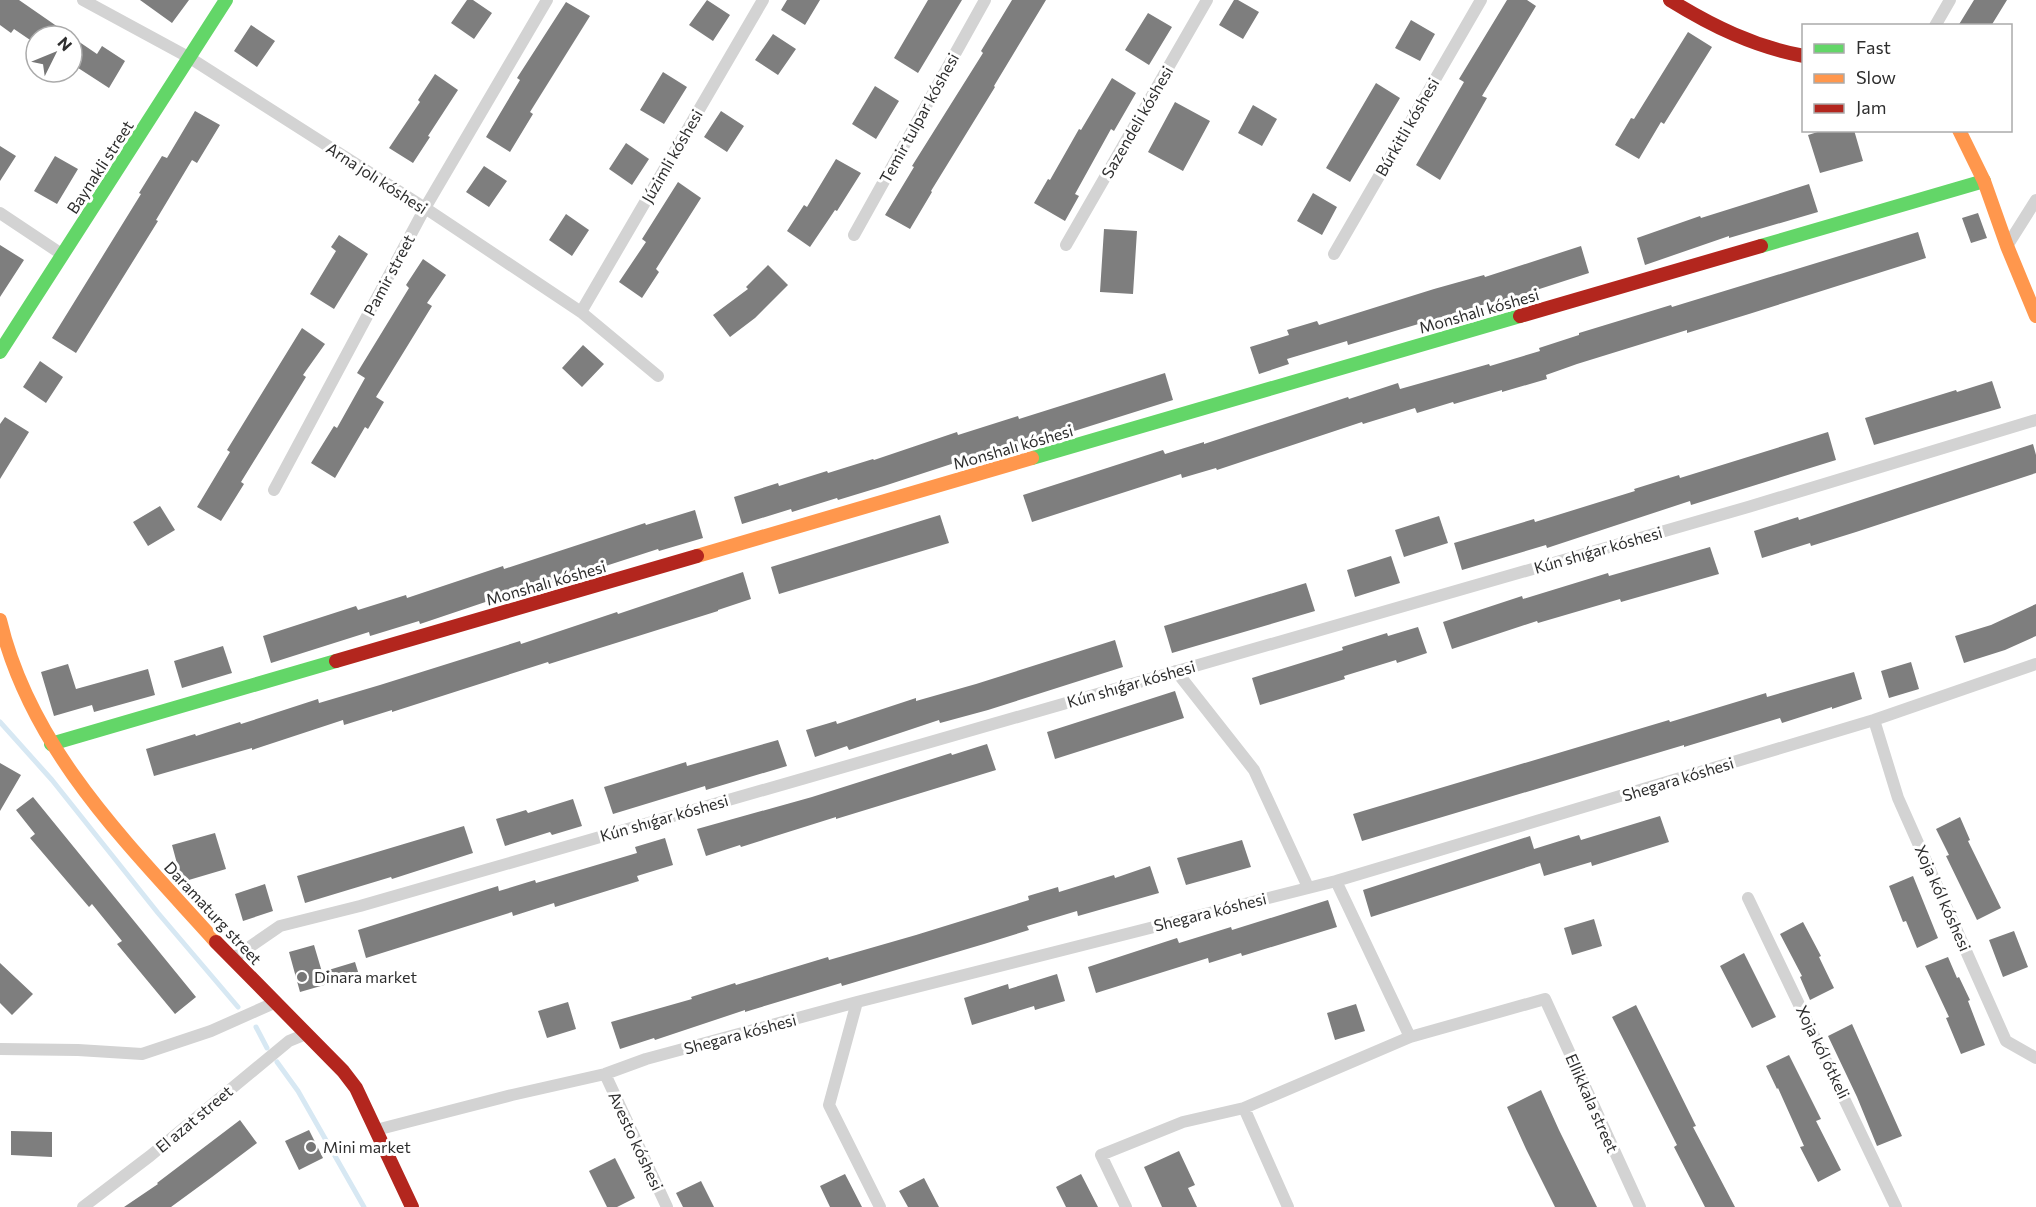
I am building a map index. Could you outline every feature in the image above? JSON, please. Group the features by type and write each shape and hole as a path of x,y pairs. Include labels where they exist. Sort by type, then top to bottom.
{"street":[{"name":"Arna jolı kóshesi","path":"83,0 190,58 425,208 581,312 658,376"},
{"name":"Baynakli street","path":"0,352 226,0"},
{"name":"Pamir street","path":"274,490 425,208 547,0"},
{"name":"Júzimli kóshesi","path":"581,312 763,0"},
{"name":"Temir tulpar kóshesi","path":"854,235 985,0"},
{"name":"Sazendeli kóshesi","path":"1066,245 1207,0"},
{"name":"Búrkitli kóshesi","path":"1334,254 1481,0"},
{"path":"1670,0 1685,4 1753,43 1784,54 1802,56"},
{"path":"1936,24 1950,0"},
{"path":"1960,132 1984,181 2007,246 2036,316"},
{"name":"Monshalı kóshesi","path":"51,744 1984,181"},
{"path":"2007,246 2036,200"},
{"path":"0,213 63,255"},
{"name":"Kún shıǵar kóshesi","path":"232,959 280,926 360,906 1748,507 2036,420"},
{"name":"Daramaturg street","path":"0,620 2,637 28,702 51,744 113,827 232,959 343,1071 356,1088 412,1207"},
{"name":"Shegara kóshesi","path":"376,1130 605,1074 646,1059 857,1002 1336,881 1874,720 2036,663"},
{"path":"1176,670 1254,770 1308,887"},
{"name":"Xoja kól kóshesi","path":"1874,720 1898,798 2006,1041 2036,1058"},
{"path":"1126,1207 1101,1155 1183,1122 1245,1108 1410,1036 1336,881"},
{"name":"Xoja kól ótkeli","path":"1748,898 1896,1207"},
{"name":"Ellikkala street","path":"1410,1036 1545,999 1640,1207"},
{"path":"857,1002 829,1105 880,1207"},
{"path":"2,1048 142,1054 211,1030 274,1003"},
{"name":"El azat street","path":"83,1207 150,1156 289,1041 306,1034"},
{"name":"Avesto kóshesi","path":"605,1074 667,1207"},
{"path":"1245,1108 1288,1207"}],"building":[{"path":"0,0 19,0 54,24 24,24 24,36 14,29 11,33 0,25"},
{"path":"140,0 189,0 172,23"},
{"path":"467,0 473,0 492,13 474,39 451,23"},
{"path":"707,0 730,15 713,41 689,25"},
{"path":"787,0 820,0 805,25 781,10"},
{"path":"928,0 962,0 918,73 894,58"},
{"path":"1012,0 1046,0 910,229 885,215 914,167 912,166 983,53 981,51"},
{"path":"1234,0 1259,12 1243,39 1219,25"},
{"path":"1507,0 1527,0 1536,6 1482,96 1487,98 1440,180 1416,165 1464,82 1459,79"},
{"path":"1974,0 2007,0 1992,24 1959,24"},
{"path":"566,2 590,16 530,112 533,114 510,152 486,137 520,80 517,78"},
{"path":"1148,13 1172,27 1149,65 1125,50"},
{"path":"1411,20 1435,34 1420,61 1395,48"},
{"path":"251,25 275,41 257,67 234,51"},
{"path":"1688,32 1712,47 1664,124 1661,122 1639,159 1615,145 1631,118 1634,119"},
{"path":"773,34 796,49 778,75 755,60"},
{"path":"84,45 97,54 102,46 125,61 109,88 84,72"},
{"path":"663,72 687,87 664,124 640,110"},
{"path":"435,74 458,90 413,163 389,148 420,102 418,100"},
{"path":"1112,78 1136,93 1114,131 1111,129 1075,194 1079,196 1065,221 1034,203"},
{"path":"1376,83 1400,98 1350,182 1326,168"},
{"path":"875,86 899,101 876,139 852,124"},
{"path":"1175,102 1210,121 1183,171 1148,152"},
{"path":"1253,105 1277,119 1262,146 1238,133"},
{"path":"195,111 220,125 197,163 192,160 156,220 158,221 76,353 52,338 162,156 167,158"},
{"path":"721,111 744,126 727,152 704,137"},
{"path":"1818,132 1855,132 1863,161 1820,173 1808,135"},
{"path":"626,143 649,159 632,185 609,169"},
{"path":"0,146 16,156 0,181"},
{"path":"55,156 78,169 57,204 34,191"},
{"path":"836,159 861,173 837,211 835,210 810,247 787,231 804,205 807,207"},
{"path":"484,166 507,181 489,207 466,192"},
{"path":"678,182 701,198 656,269 659,272 642,298 619,282 646,242 642,239"},
{"path":"1809,184 1818,212 1729,238 1729,236 1645,265 1637,238 1700,216 1701,218"},
{"path":"1313,193 1337,207 1322,235 1297,221"},
{"path":"1978,213 1987,238 1971,243 1962,218"},
{"path":"566,214 589,230 572,256 549,240"},
{"path":"1104,229 1137,231 1133,294 1100,292"},
{"path":"1918,232 1926,258 1687,333 1687,330 1577,364 1546,375 1547,379 1417,413 1415,408 1363,424 1362,422 1217,470 1216,468 1182,478 1181,474 1032,522 1023,495 1163,450 1165,454 1204,442 1204,444 1398,383 1400,389 1489,364 1490,366 1540,351 1539,348 1579,335 1579,333"},
{"path":"339,235 368,254 334,309 310,294 336,251 331,247"},
{"path":"0,245 24,260 0,297"},
{"path":"1581,246 1589,273 1499,302 1499,300 1348,345 1347,341 1287,359 1289,364 1259,374 1250,347 1289,335 1287,330 1317,321 1319,325 1434,289 1484,275 1485,277"},
{"path":"423,259 446,275 427,303 432,306 376,397 384,402 368,429 365,427 335,478 311,463 334,426 337,428 365,378 357,373 409,288 406,285"},
{"path":"768,265 788,285 755,318 730,337 713,315 748,289 746,287"},
{"path":"302,328 325,344 303,375 306,377 241,482 244,484 221,521 197,507 230,452 227,450"},
{"path":"583,345 604,364 582,387 562,368"},
{"path":"40,361 63,377 46,403 23,387"},
{"path":"1165,373 1173,400 1036,443 1035,441 983,457 982,454 838,500 837,498 792,512 791,509 742,524 734,497 778,483 779,486 874,460 957,432 958,435 1018,416 1019,419"},
{"path":"1992,381 2001,408 1874,445 1865,418"},
{"path":"5,417 29,432 0,479 0,424"},
{"path":"1828,432 1836,460 1691,505 1690,501 1547,548 1546,545 1462,570 1454,543 1534,519 1535,522 1679,475 1680,478"},
{"path":"2033,444 2036,455 2036,473 1811,546 1810,543 1762,558 1754,531 1798,517 1799,520"},
{"path":"160,506 175,530 148,546 133,522"},
{"path":"695,510 703,538 659,551 658,549 513,596 512,593 420,624 419,621 370,636 369,632 271,663 263,636 356,606 358,610 406,595 407,598 503,566 504,569 645,523 646,525"},
{"path":"940,515 949,543 779,594 771,567"},
{"path":"1439,516 1448,543 1404,557 1395,530"},
{"path":"1710,547 1719,574 1621,602 1620,599 1538,623 1537,621 1452,649 1443,622 1522,596 1523,599 1608,573 1609,576"},
{"path":"1391,556 1400,583 1355,597 1347,570"},
{"path":"743,572 751,599 718,611 392,712 392,710 344,725 343,720 252,750 252,748 154,776 146,749 240,722 241,724 318,699 319,703 520,641 521,644"},
{"path":"1306,583 1315,611 1172,653 1164,626"},
{"path":"2036,604 2036,636 2005,650 1964,663 1955,636 1991,625"},
{"path":"1418,627 1427,653 1344,676 1345,679 1260,705 1252,678 1343,650 1342,647 1387,633 1388,636"},
{"path":"1115,640 1123,667 988,710 940,723 939,720 849,750 847,746 815,757 806,730 836,721 837,724 916,698 916,701 976,684"},
{"path":"223,646 232,673 182,688 174,661"},
{"path":"1911,662 1919,689 1889,698 1881,671"},
{"path":"68,664 76,689 148,669 155,695 94,712 92,705 54,716 41,672"},
{"path":"1854,672 1862,699 1832,709 1832,707 1782,723 1780,718 1362,841 1353,814 1669,720 1670,722 1766,693 1767,697"},
{"path":"1175,691 1184,718 1055,759 1047,732"},
{"path":"778,740 787,766 706,790 705,786 613,814 604,787 686,762 687,766"},
{"path":"987,744 996,770 706,856 697,829"},
{"path":"0,763 21,775 0,811"},
{"path":"33,797 196,997 175,1014 117,944 122,941 92,904 89,907 30,838 35,834 16,810"},
{"path":"573,799 582,826 552,835 550,832 505,846 496,819 526,810 528,813"},
{"path":"1660,816 1669,842 1592,866 1591,862 1544,876 1540,863 1371,917 1363,890 1530,836 1534,849 1579,835 1581,840"},
{"path":"1960,817 1970,840 1968,841 2001,908 1977,920 1946,856 1949,855 1936,829"},
{"path":"464,826 473,853 392,879 391,877 305,903 297,876"},
{"path":"215,833 226,869 182,882 172,845"},
{"path":"665,838 673,865 637,876 639,881 555,907 554,903 513,916 512,912 366,958 358,930 498,886 499,891 535,880 536,883 637,853 635,847"},
{"path":"1242,840 1251,867 1186,885 1177,858"},
{"path":"1150,866 1159,893 1078,916 1077,911 1027,926 1029,930 842,986 841,983 745,1012 745,1010 655,1040 654,1038 620,1049 611,1022 692,999 691,997 735,983 736,985 828,957 829,960 916,935 1029,900 1028,896 1058,887 1059,892 1114,875 1115,878"},
{"path":"1913,876 1938,938 1917,948 1906,921 1903,922 1889,886"},
{"path":"265,884 273,911 243,921 235,894"},
{"path":"1328,900 1337,927 1242,956 1241,953 1209,963 1208,958 1096,993 1088,967 1177,938 1179,943 1231,927 1232,930"},
{"path":"1594,919 1602,946 1572,955 1564,928"},
{"path":"1803,922 1821,956 1819,957 1834,988 1810,1000 1800,977 1802,976 1780,934"},
{"path":"2014,931 2028,967 2003,977 1989,940"},
{"path":"314,945 322,972 355,962 359,975 300,992 289,952"},
{"path":"1744,953 1776,1017 1752,1028 1720,966"},
{"path":"1948,957 1970,1000 1968,1001 1985,1045 1961,1054 1946,1018 1949,1017 1925,966"},
{"path":"0,963 33,994 12,1015 0,1003"},
{"path":"1057,974 1065,1001 1035,1010 1034,1006 972,1025 964,998 1008,984 1009,989"},
{"path":"568,1002 576,1029 547,1038 538,1011"},
{"path":"1356,1004 1365,1031 1335,1040 1327,1013"},
{"path":"1636,1005 1696,1126 1693,1127 1735,1207 1705,1207 1674,1147 1677,1145 1612,1017"},
{"path":"1852,1024 1902,1136 1877,1146 1828,1036"},
{"path":"1789,1055 1821,1119 1816,1121 1841,1170 1818,1182 1800,1147 1804,1146 1766,1066"},
{"path":"1541,1090 1597,1207 1555,1207 1526,1149 1507,1107"},
{"path":"240,1120 257,1143 212,1177 171,1207 124,1207 158,1184"},
{"path":"309,1130 323,1158 299,1170 285,1141"},
{"path":"11,1131 52,1132 52,1157 11,1155"},
{"path":"1179,1151 1195,1185 1188,1188 1197,1207 1162,1207 1144,1167"},
{"path":"615,1158 635,1198 617,1207 607,1207 589,1171"},
{"path":"845,1174 862,1207 830,1207 820,1186"},
{"path":"1081,1174 1098,1207 1066,1207 1056,1187"},
{"path":"924,1178 939,1207 908,1207 899,1191"},
{"path":"701,1181 714,1207 683,1207 676,1193"}],"waterway":[{"path":"0,722 52,780 158,913 238,1007"},
{"path":"256,1027 267,1048"},
{"path":"277,1062 298,1091 364,1207"}],"traffic: fast":[{"path":"0,352 226,0"},
{"path":"1761,246 1984,181"},
{"path":"1032,458 1520,316"},
{"path":"51,744 336,661"}],"traffic: slow":[{"path":"1960,132 1984,181 2007,246 2036,316"},
{"path":"697,556 1032,458"},
{"path":"0,620 15,667 35,712 59,754 118,832 216,942"}],"traffic: jam":[{"path":"1670,0 1734,34 1768,47 1802,56"},
{"path":"1520,316 1761,246"},
{"path":"336,661 697,556"},
{"path":"216,942 343,1071 356,1088 412,1207"}],"place":[{"name":"Dinara market","path":"302,977"},
{"name":"Mini market","path":"311,1147"}]}
